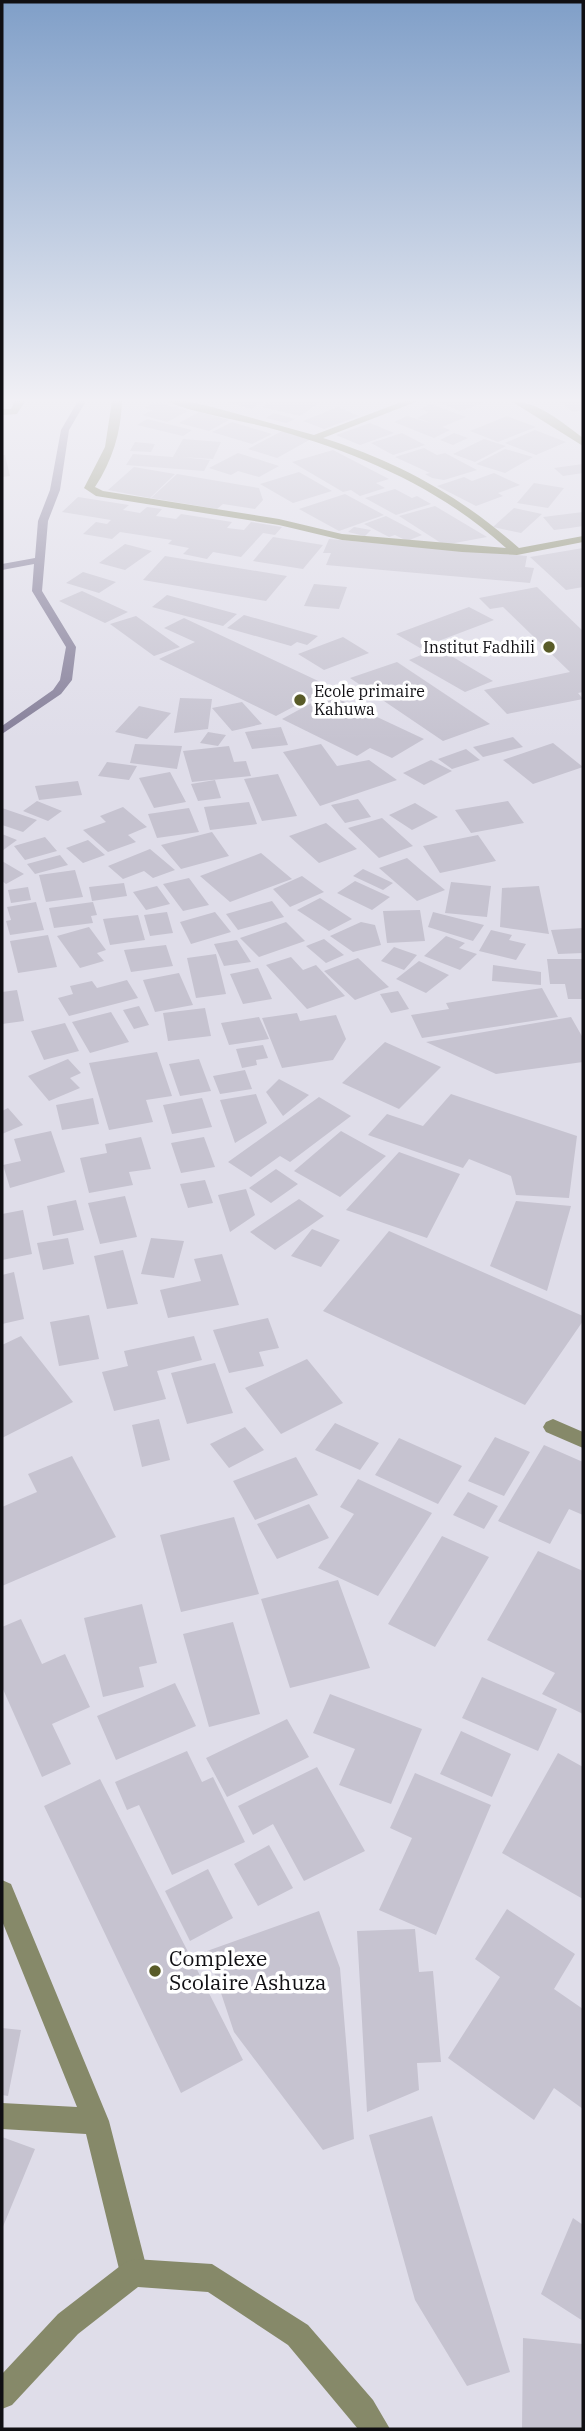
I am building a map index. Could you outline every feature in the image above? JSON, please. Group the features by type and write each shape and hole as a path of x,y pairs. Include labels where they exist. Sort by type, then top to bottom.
{"street":[{"path":"231,514 279,522 342,537 517,552 583,539"},
{"path":"474,514 517,552"},
{"path":"553,1427 583,1440"},
{"path":"2,1892 96,2121 134,2273"},
{"path":"2,2116 96,2121"},
{"path":"2,2395 68,2324 134,2273 212,2277 298,2335 363,2410 375,2429"}],"building":[{"path":"77,514 157,514 176,519 184,514 232,522 227,528 244,530 251,522 282,527 275,535 263,533 241,557 213,552 207,559 183,554 189,548 168,544 172,540 120,532 112,539 83,534 96,522 107,524 111,520"},
{"path":"309,514 384,515 339,531"},
{"path":"449,514 487,537 444,545 399,516"},
{"path":"507,514 542,514 521,533 493,527"},
{"path":"583,514 583,526 554,530 543,517"},
{"path":"386,516 422,535 407,541 395,535 389,537 364,524"},
{"path":"354,527 371,530 365,536 348,532"},
{"path":"273,537 323,545 303,569 253,561"},
{"path":"329,539 527,556 525,567 534,568 530,583 326,565 331,553 323,553"},
{"path":"125,544 152,551 125,570 99,563"},
{"path":"583,548 583,587 566,590 530,557"},
{"path":"165,556 287,576 266,601 143,580"},
{"path":"83,572 116,582 99,593 66,583"},
{"path":"314,584 347,587 339,609 304,606"},
{"path":"537,587 583,631 583,692 578,693 583,699 507,714 484,690 570,672 503,607 490,609 479,598"},
{"path":"82,591 128,612 105,623 59,601"},
{"path":"167,595 237,614 223,626 152,607"},
{"path":"469,607 494,620 420,648 396,634"},
{"path":"244,615 318,636 307,645 297,642 291,646 227,628"},
{"path":"136,616 180,647 154,656 110,624"},
{"path":"184,618 331,687 276,716 159,659 195,642 164,628"},
{"path":"343,637 369,653 324,670 298,654"},
{"path":"438,648 493,681 465,692 409,660"},
{"path":"397,662 490,724 443,741 350,678"},
{"path":"328,694 424,739 392,758 370,748 357,756 282,719"},
{"path":"180,698 212,699 208,729 174,733"},
{"path":"242,702 262,724 232,731 212,708"},
{"path":"139,706 171,713 147,739 115,732"},
{"path":"281,727 288,745 252,749 245,732"},
{"path":"208,732 226,735 218,746 200,743"},
{"path":"513,737 523,747 483,757 473,747"},
{"path":"553,743 583,767 533,784 503,760"},
{"path":"135,744 182,746 177,769 130,763"},
{"path":"321,744 337,766 369,760 397,780 320,806 283,752"},
{"path":"229,746 234,762 246,761 251,776 192,782 183,751"},
{"path":"466,749 480,760 452,769 438,759"},
{"path":"431,760 452,771 424,785 403,773"},
{"path":"107,762 137,766 129,780 98,776"},
{"path":"170,772 186,802 154,808 139,778"},
{"path":"278,774 297,816 262,821 244,779"},
{"path":"215,780 221,798 198,801 191,784"},
{"path":"78,781 82,795 39,800 35,786"},
{"path":"358,799 371,817 345,823 331,805"},
{"path":"37,801 62,811 48,821 23,811"},
{"path":"508,801 524,823 471,833 455,810"},
{"path":"249,802 257,824 210,830 204,807"},
{"path":"415,803 438,817 412,830 389,815"},
{"path":"123,807 147,827 128,835 136,842 108,852 83,830 106,822 100,816"},
{"path":"2,808 37,820 23,832 2,825"},
{"path":"189,808 199,832 157,838 148,814"},
{"path":"382,818 413,846 379,858 348,828"},
{"path":"326,823 357,849 319,863 289,836"},
{"path":"212,832 229,856 181,869 161,845"},
{"path":"2,834 17,840 2,851"},
{"path":"478,835 496,861 440,873 423,846"},
{"path":"45,837 57,851 25,860 14,846"},
{"path":"88,840 105,855 83,863 66,848"},
{"path":"150,849 175,870 153,878 144,871 123,879 108,866"},
{"path":"261,853 292,879 230,902 200,876"},
{"path":"60,855 68,865 35,874 27,864"},
{"path":"407,858 445,890 417,901 379,868"},
{"path":"2,861 24,874 6,884 2,881"},
{"path":"363,869 393,883 383,890 353,876"},
{"path":"75,870 83,897 46,902 39,875"},
{"path":"302,876 324,892 290,907 273,889"},
{"path":"189,878 209,905 183,911 163,884"},
{"path":"355,881 390,897 372,910 337,893"},
{"path":"451,882 491,886 487,917 445,913"},
{"path":"124,883 127,896 92,901 89,887"},
{"path":"157,886 170,904 146,910 133,892"},
{"path":"539,886 549,934 500,927 502,888"},
{"path":"28,887 31,900 11,903 8,890"},
{"path":"320,898 352,919 329,931 297,910"},
{"path":"272,901 284,917 238,930 226,914"},
{"path":"36,902 44,930 10,935 6,921 11,920 7,907"},
{"path":"93,902 97,915 91,916 93,923 54,928 49,908"},
{"path":"420,910 425,941 387,943 383,911"},
{"path":"167,912 173,933 150,936 144,915"},
{"path":"215,912 231,932 191,944 180,922"},
{"path":"433,912 484,925 473,941 428,927"},
{"path":"138,915 145,940 110,945 103,919"},
{"path":"286,922 305,941 259,957 240,938"},
{"path":"361,922 375,925 381,945 353,952 330,936"},
{"path":"89,927 106,950 97,953 104,961 80,968 57,936"},
{"path":"583,928 583,953 558,954 551,930"},
{"path":"491,930 512,935 509,940 526,944 516,960 479,951"},
{"path":"48,935 57,967 18,973 10,941"},
{"path":"446,936 465,943 459,948 477,954 460,970 424,956"},
{"path":"324,939 344,955 326,963 306,946"},
{"path":"237,940 251,962 224,966 214,944"},
{"path":"166,945 173,966 131,972 124,950"},
{"path":"394,947 417,955 404,970 381,961"},
{"path":"216,954 226,994 196,998 187,958"},
{"path":"291,957 303,970 316,965 345,996 307,1009 266,965"},
{"path":"358,958 389,987 355,1000 324,971"},
{"path":"547,959 583,959 583,999 568,999 565,984 550,984"},
{"path":"419,961 449,975 426,993 396,979"},
{"path":"493,965 541,972 541,985 492,981"},
{"path":"258,968 272,999 243,1004 230,974"},
{"path":"179,973 193,1005 155,1012 143,980"},
{"path":"127,980 138,998 69,1016 58,998 73,994 70,986 92,981 97,988"},
{"path":"542,988 558,1017 422,1038 411,1015 449,1009 446,1003"},
{"path":"17,990 24,1021 2,1024 2,992"},
{"path":"398,991 409,1009 391,1013 380,994"},
{"path":"139,1006 149,1025 134,1029 123,1010"},
{"path":"205,1008 211,1036 168,1041 163,1013"},
{"path":"111,1012 129,1042 90,1053 72,1022"},
{"path":"297,1013 300,1021 336,1015 346,1039 333,1060 282,1068 262,1018"},
{"path":"259,1017 269,1039 229,1045 221,1023"},
{"path":"571,1017 583,1038 583,1062 496,1074 426,1042"},
{"path":"65,1023 79,1051 44,1060 31,1031"},
{"path":"385,1042 441,1067 399,1109 342,1083"},
{"path":"263,1045 268,1058 256,1060 257,1065 242,1068 236,1049"},
{"path":"157,1052 172,1096 146,1100 153,1122 109,1130 89,1063"},
{"path":"68,1059 81,1073 70,1078 80,1088 49,1101 28,1076"},
{"path":"199,1059 211,1091 180,1096 169,1064"},
{"path":"245,1070 252,1089 220,1094 213,1076"},
{"path":"279,1079 309,1095 283,1116 266,1092"},
{"path":"256,1094 267,1123 235,1143 220,1100"},
{"path":"451,1094 577,1136 569,1198 516,1195 511,1176 469,1159 463,1168 368,1135 387,1114 423,1126"},
{"path":"319,1097 351,1116 290,1162 280,1156 251,1177 228,1162"},
{"path":"93,1098 99,1124 62,1130 56,1105"},
{"path":"202,1098 212,1127 172,1134 163,1105"},
{"path":"8,1108 23,1125 2,1134 2,1111"},
{"path":"51,1131 65,1172 10,1188 3,1165 21,1161 14,1139"},
{"path":"341,1131 386,1156 340,1197 294,1171"},
{"path":"141,1137 151,1169 129,1172 133,1185 89,1193 80,1158 107,1153 105,1144"},
{"path":"204,1137 215,1167 181,1173 171,1143"},
{"path":"399,1152 460,1174 427,1238 346,1210"},
{"path":"276,1169 298,1184 271,1203 249,1188"},
{"path":"205,1180 213,1203 188,1208 180,1184"},
{"path":"246,1189 255,1215 230,1232 218,1195"},
{"path":"125,1196 137,1237 100,1244 88,1203"},
{"path":"299,1199 324,1216 275,1250 250,1232"},
{"path":"76,1200 84,1230 53,1236 47,1206"},
{"path":"516,1201 571,1206 547,1291 490,1266"},
{"path":"23,1210 32,1254 2,1260 2,1214"},
{"path":"312,1229 340,1240 321,1267 291,1256"},
{"path":"389,1231 583,1316 583,1321 525,1405 323,1311"},
{"path":"68,1238 74,1264 43,1270 37,1243"},
{"path":"151,1238 184,1241 174,1278 141,1274"},
{"path":"123,1250 138,1304 107,1309 94,1256"},
{"path":"222,1254 239,1305 168,1318 160,1290 201,1281 194,1259"},
{"path":"14,1272 24,1319 2,1324 2,1275"},
{"path":"89,1315 99,1359 59,1366 50,1322"},
{"path":"268,1318 279,1348 259,1352 264,1366 229,1373 213,1330"},
{"path":"21,1336 73,1402 2,1438 2,1345"},
{"path":"194,1336 202,1360 157,1371 166,1399 114,1411 102,1372 128,1366 124,1351"},
{"path":"307,1359 343,1403 281,1434 245,1388"},
{"path":"215,1363 233,1413 187,1424 171,1373"},
{"path":"159,1419 170,1460 142,1467 132,1425"},
{"path":"335,1423 379,1443 360,1470 315,1450"},
{"path":"245,1427 264,1450 229,1468 210,1444"},
{"path":"495,1437 530,1452 504,1496 468,1481"},
{"path":"399,1438 462,1466 438,1504 375,1475"},
{"path":"544,1445 583,1462 583,1515 569,1509 550,1544 498,1521"},
{"path":"72,1456 116,1537 2,1586 2,1507 37,1492 28,1474"},
{"path":"296,1457 318,1495 255,1520 233,1481"},
{"path":"358,1479 432,1513 378,1596 318,1568 354,1514 340,1507"},
{"path":"468,1492 498,1506 484,1529 453,1515"},
{"path":"309,1504 329,1538 277,1559 257,1524"},
{"path":"234,1517 259,1594 181,1612 160,1535"},
{"path":"442,1536 489,1557 435,1647 388,1624"},
{"path":"538,1551 583,1571 583,1714 542,1694 555,1673 487,1640"},
{"path":"338,1580 370,1668 290,1688 261,1599"},
{"path":"142,1604 157,1663 139,1667 144,1687 103,1697 84,1618"},
{"path":"21,1619 42,1664 65,1654 90,1707 52,1724 71,1764 42,1777 2,1687 2,1627"},
{"path":"233,1622 260,1714 209,1727 183,1634"},
{"path":"482,1677 557,1709 538,1751 462,1718"},
{"path":"175,1683 196,1726 116,1760 97,1716"},
{"path":"330,1694 422,1729 391,1804 339,1785 355,1749 313,1733"},
{"path":"287,1719 309,1757 227,1797 206,1758"},
{"path":"461,1731 511,1754 492,1797 440,1774"},
{"path":"187,1751 202,1782 213,1777 245,1842 172,1875 139,1805 127,1810 115,1782"},
{"path":"558,1753 583,1767 583,1899 502,1853"},
{"path":"317,1767 365,1851 304,1881 273,1824 253,1835 238,1806"},
{"path":"415,1773 491,1805 436,1935 379,1910 412,1838 390,1828"},
{"path":"100,1779 243,2060 181,2093 44,1806"},
{"path":"269,1845 293,1888 258,1906 234,1864"},
{"path":"208,1869 233,1918 190,1941 165,1891"},
{"path":"507,1909 575,1954 554,1989 583,2009 583,2109 554,2088 534,2120 448,2058 500,1977 475,1959"},
{"path":"319,1911 340,1968 354,2139 323,2150 234,2032 207,1951"},
{"path":"415,1929 419,1972 433,1971 441,2062 417,2063 419,2090 367,2112 357,1931"},
{"path":"2,2028 21,2030 8,2096 2,2095"},
{"path":"432,2116 510,2372 467,2386 415,2300 369,2135"},
{"path":"2,2137 35,2149 2,2229"},
{"path":"573,2218 583,2225 583,2321 541,2294"},
{"path":"523,2338 583,2344 583,2429 522,2429"}],"waterway":[{"path":"2,731 57,692 66,680 71,647 37,591 46,514"},
{"path":"2,567 39,560"}],"place":[{"name":"Institut Fadhili","path":"549,647"},
{"name":"Ecole primaire Kahuwa","path":"300,700"},
{"name":"Complexe Scolaire Ashuza","path":"155,1971"}]}
